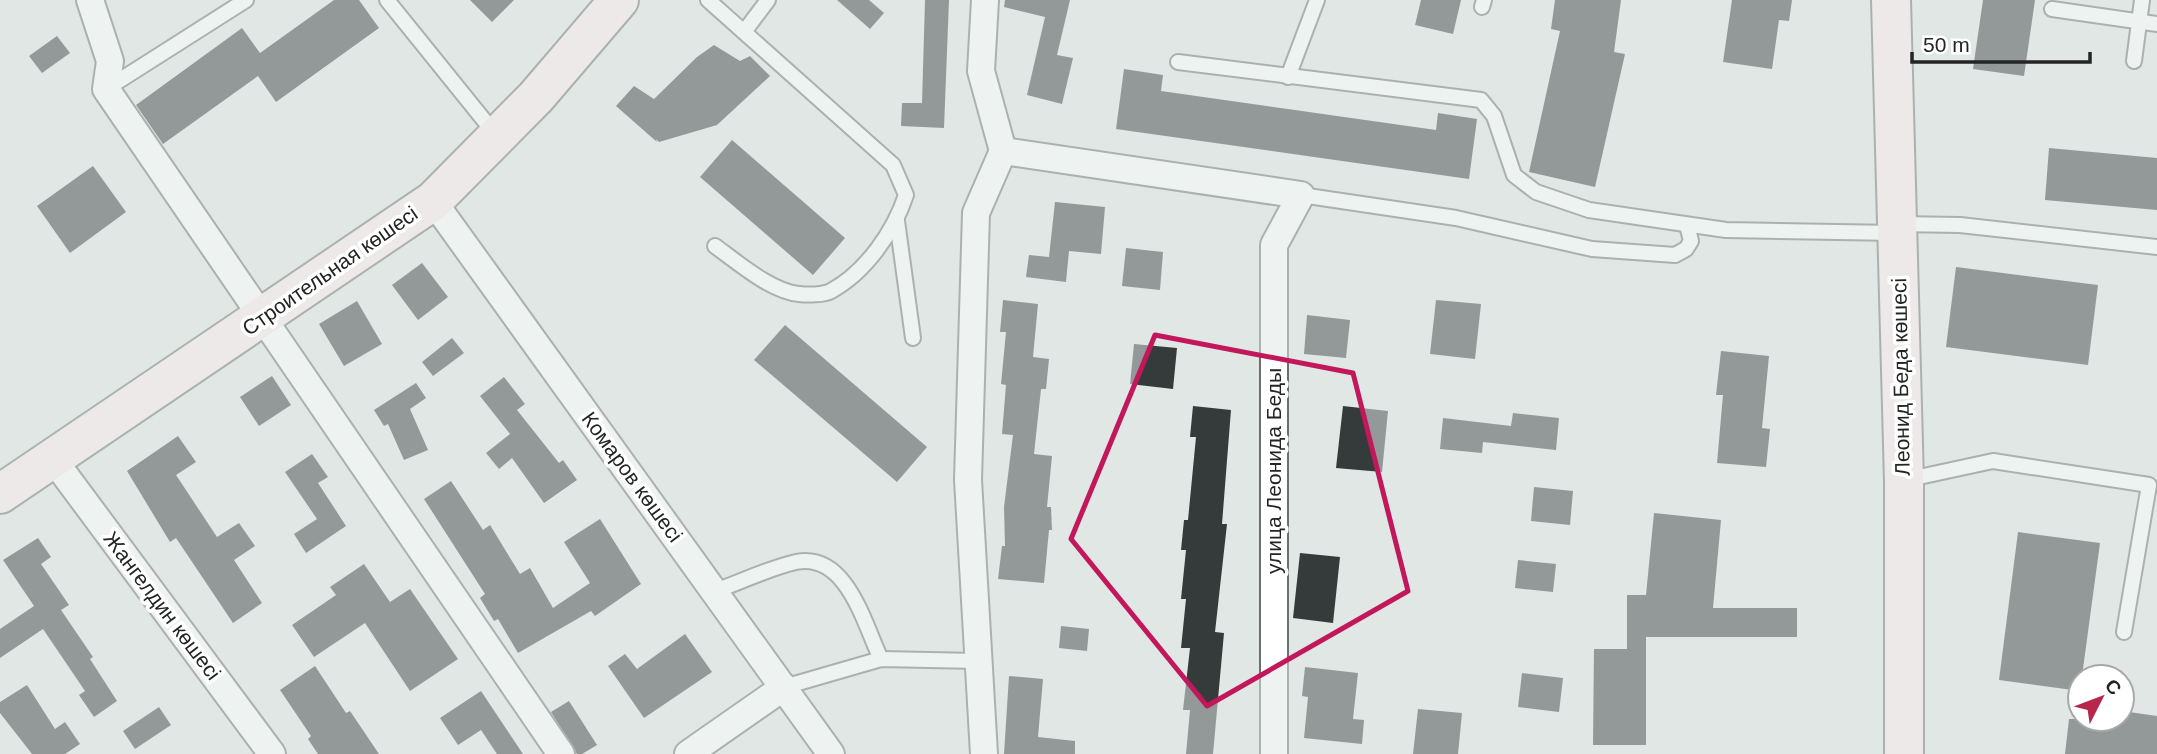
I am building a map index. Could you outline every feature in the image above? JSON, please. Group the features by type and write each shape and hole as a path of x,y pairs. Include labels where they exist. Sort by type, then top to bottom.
{"street":[{"path":"90,0 110,61 106,89 561,754"},
{"name":"Строительная көшесі","path":"0,494 433,201 536,97 619,0"},
{"path":"984,754 968,480 976,213 1003,151 981,71 985,0"},
{"name":"Леонид Беда көшесі","path":"1891,0 1903,481 1904,754"},
{"path":"1003,151 1301,195"},
{"name":"улица Леонида Беды","path":"1274,754 1274,245 1301,195"},
{"name":"Комаров көшесі","path":"433,201 831,754"},
{"name":"Жангелдин көшесі","path":"53,459 272,754"},
{"path":"688,754 784,687"}],"lane":[{"path":"106,89 246,0"},
{"path":"387,0 497,136"},
{"path":"708,0 893,165 906,195 897,221 867,261 830,293 797,295 760,278 715,246"},
{"path":"744,32 768,0"},
{"path":"1288,77 1317,0"},
{"path":"2134,61 2142,0"},
{"path":"2052,9 2157,24"},
{"path":"1178,62 1481,100 1494,116 1514,175 1536,192 1589,210 1726,230 1960,225 2157,247"},
{"path":"1301,195 1456,218 1592,249 1643,254 1675,255 1686,249 1691,241 1688,225"},
{"path":"897,221 913,338"},
{"path":"1903,481 1993,461 2149,485 2124,632"},
{"path":"715,591 797,562 828,566 845,583 881,659"},
{"path":"784,687 881,659 977,661"}],"highlighted area":[{"path":"1155,335 1353,373 1408,591 1207,706 1071,539"}],"building":[{"path":"334,0 359,0 379,28 276,102 258,76 163,144 136,105 242,28 260,53"},
{"path":"470,0 514,0 492,22"},
{"path":"837,0 869,0 884,13 870,29"},
{"path":"925,0 949,0 944,128 901,126 902,103 922,103"},
{"path":"1005,0 1070,0 1057,55 1073,58 1062,104 1027,95 1045,17 1004,7"},
{"path":"1421,0 1461,0 1453,34 1415,25"},
{"path":"1555,0 1621,0 1614,52 1625,54 1595,187 1529,172 1560,31 1551,29"},
{"path":"1732,0 1792,0 1789,21 1779,20 1772,69 1723,62"},
{"path":"1983,0 2035,0 2024,76 1973,69"},
{"path":"57,36 70,53 42,73 29,56"},
{"path":"714,45 740,61 750,56 770,76 717,125 659,142 656,139 657,142 616,106 634,86 654,99 697,57"},
{"path":"1124,69 1163,75 1161,91 1436,130 1438,113 1477,119 1469,179 1116,129"},
{"path":"732,140 845,238 813,275 700,177"},
{"path":"2049,148 2157,158 2157,210 2045,200"},
{"path":"93,166 126,212 70,253 37,206"},
{"path":"1055,202 1105,207 1101,254 1069,251 1066,282 1026,277 1029,255 1049,257"},
{"path":"1126,248 1163,252 1160,290 1122,286"},
{"path":"422,263 448,297 418,320 392,285"},
{"path":"1956,267 2098,285 2088,365 1946,347"},
{"path":"1003,300 1038,304 1033,357 1049,359 1046,389 1041,389 1034,454 1052,456 1047,507 1051,507 1052,530 1049,530 1044,583 998,579 1002,546 1005,546 1004,507 1013,435 1002,434 1006,385 1001,384 1006,332 1000,332"},
{"path":"1436,300 1481,304 1475,359 1430,354"},
{"path":"357,301 382,344 344,366 319,324"},
{"path":"1307,315 1350,320 1346,358 1304,354"},
{"path":"785,325 927,447 897,482 754,360"},
{"path":"452,338 464,353 433,376 422,362"},
{"path":"1134,344 1177,348 1173,389 1130,384"},
{"path":"1721,351 1769,356 1762,428 1770,429 1766,467 1717,463 1723,395 1716,395"},
{"path":"272,376 291,405 259,426 240,397"},
{"path":"504,377 525,404 517,410 559,463 563,460 577,480 544,503 512,458 499,469 486,453 510,434 480,396"},
{"path":"416,383 426,398 410,409 428,450 404,460 388,424 384,426 374,410"},
{"path":"1193,406 1231,410 1222,524 1227,524 1215,632 1224,633 1213,754 1186,754 1190,710 1183,710 1190,648 1181,648 1186,599 1181,599 1186,550 1181,550 1184,520 1188,520 1196,437 1190,437"},
{"path":"1343,406 1388,411 1382,472 1336,468"},
{"path":"1513,413 1559,418 1556,450 1483,442 1482,453 1440,449 1443,418 1511,426"},
{"path":"178,436 196,462 176,475 217,537 239,523 255,546 234,560 262,603 233,623 176,538 170,542 127,471"},
{"path":"312,454 328,477 318,483 346,526 306,553 294,534 317,519 285,472"},
{"path":"451,481 483,530 490,525 520,574 530,568 553,608 590,583 564,542 600,519 641,584 595,616 591,611 518,653 498,619 494,621 480,598 485,594 424,499"},
{"path":"1534,487 1573,491 1570,525 1531,521"},
{"path":"1654,513 1721,520 1713,608 1797,608 1797,637 1646,637 1646,745 1593,745 1594,649 1627,649 1627,595 1646,595"},
{"path":"2018,532 2100,543 2084,663 2066,663 2066,689 1999,680"},
{"path":"38,538 51,557 41,564 69,605 61,610 93,657 90,659 117,701 94,717 79,695 85,691 43,629 0,658 0,629 34,606 3,560"},
{"path":"1300,553 1340,557 1333,623 1293,618"},
{"path":"1518,560 1556,564 1553,592 1515,588"},
{"path":"364,564 390,602 410,589 458,659 410,691 365,623 314,657 292,625 336,595 330,587"},
{"path":"1061,626 1089,629 1087,651 1059,648"},
{"path":"685,634 712,672 644,718 608,666 625,654 637,669"},
{"path":"315,666 346,713 350,711 379,754 318,754 308,739 311,736 280,690"},
{"path":"1305,667 1358,673 1353,719 1364,720 1362,744 1304,738 1308,697 1302,696"},
{"path":"1522,673 1563,678 1559,712 1518,707"},
{"path":"1009,676 1043,679 1038,737 1075,741 1075,754 1004,754"},
{"path":"27,685 55,729 65,722 80,744 65,754 32,754 0,713 0,702"},
{"path":"481,691 523,754 497,754 481,730 458,745 440,718"},
{"path":"569,701 597,745 582,754 577,754 551,712"},
{"path":"159,707 171,725 135,749 123,731"},
{"path":"1418,709 1462,713 1458,754 1413,754"},
{"path":"2136,713 2157,716 2157,754 2065,754 2067,733 2136,733"}]}
